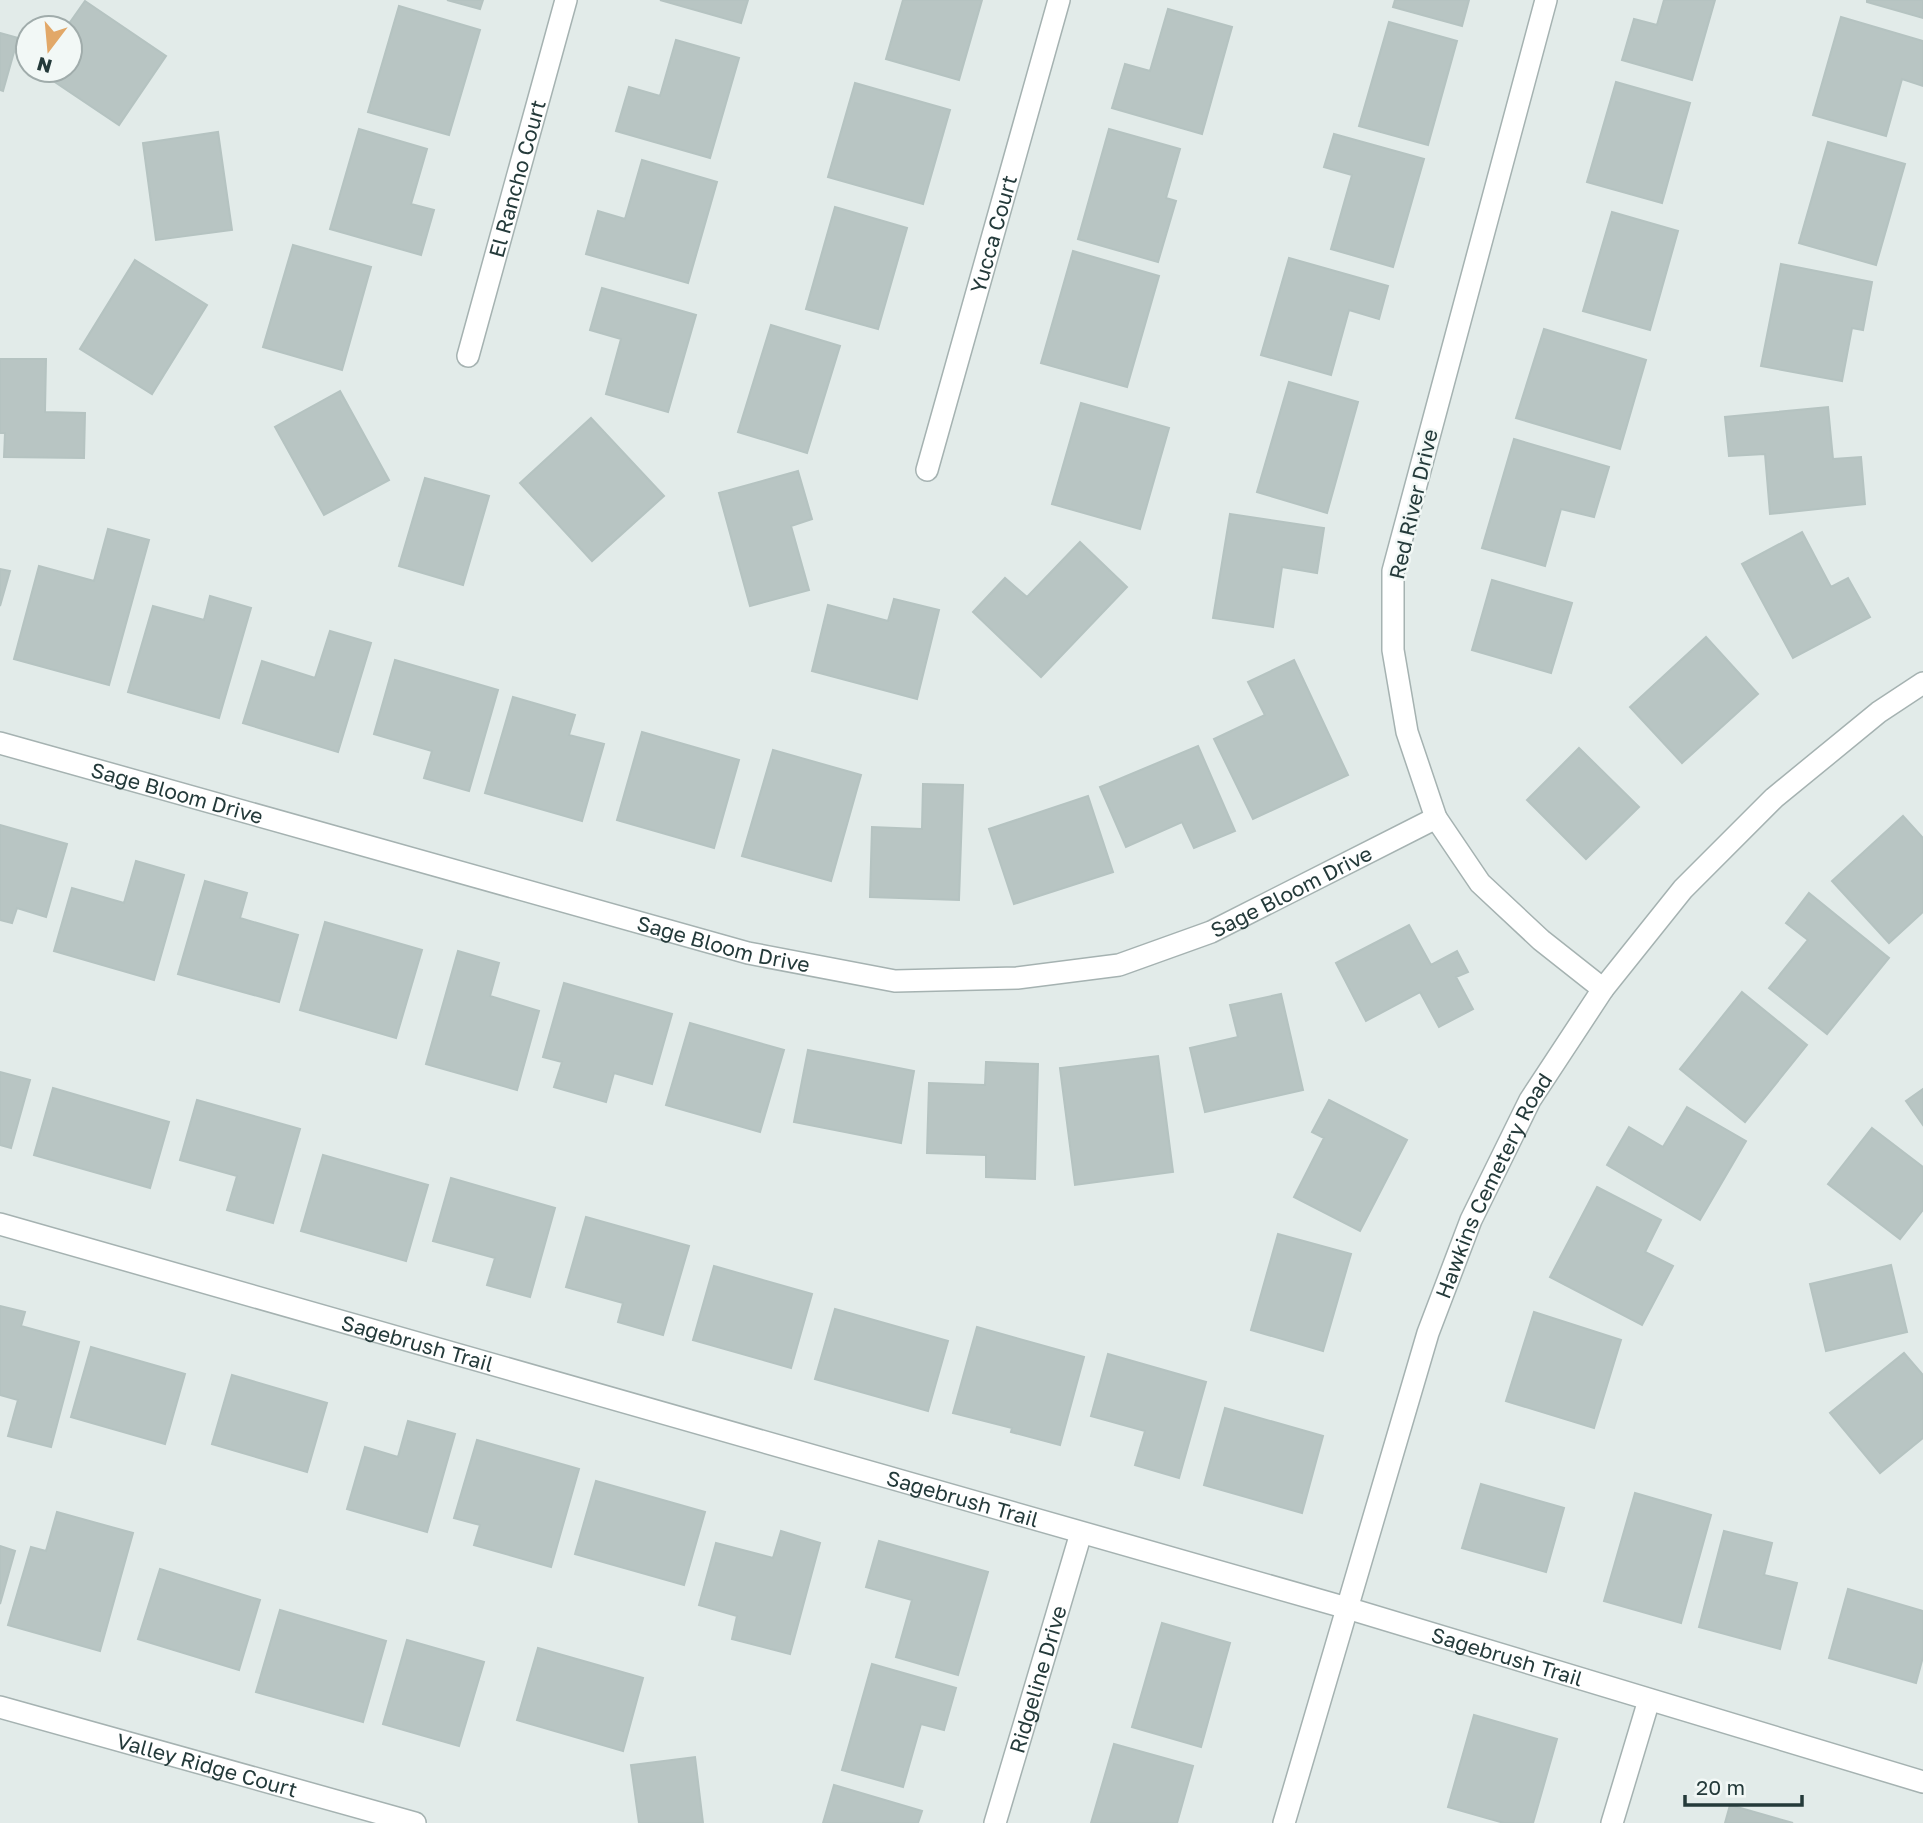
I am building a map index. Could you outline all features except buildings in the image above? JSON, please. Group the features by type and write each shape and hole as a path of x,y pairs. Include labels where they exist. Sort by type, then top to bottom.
{"street":[{"name":"El Rancho Court","path":"468,356 566,0"},
{"name":"Yucca Court","path":"927,470 1059,0"},
{"name":"Red River Drive","path":"1545,0 1393,571 1394,650 1407,732 1436,818 1480,883 1541,940 1603,989"},
{"name":"Hawkins Cemetery Road","path":"1284,1823 1428,1333 1471,1220 1530,1100 1603,989 1684,889 1774,798 1879,712 1923,683"},
{"name":"Sage Bloom Drive","path":"0,743 748,953 895,981 1017,978 1119,965 1211,932 1436,818"},
{"name":"Sagebrush Trail","path":"0,1224 1347,1608 1923,1782"},
{"name":"Ridgeline Drive","path":"995,1823 1081,1533"},
{"path":"1612,1823 1649,1700"},
{"name":"Valley Ridge Court","path":"0,1707 415,1823"}]}
